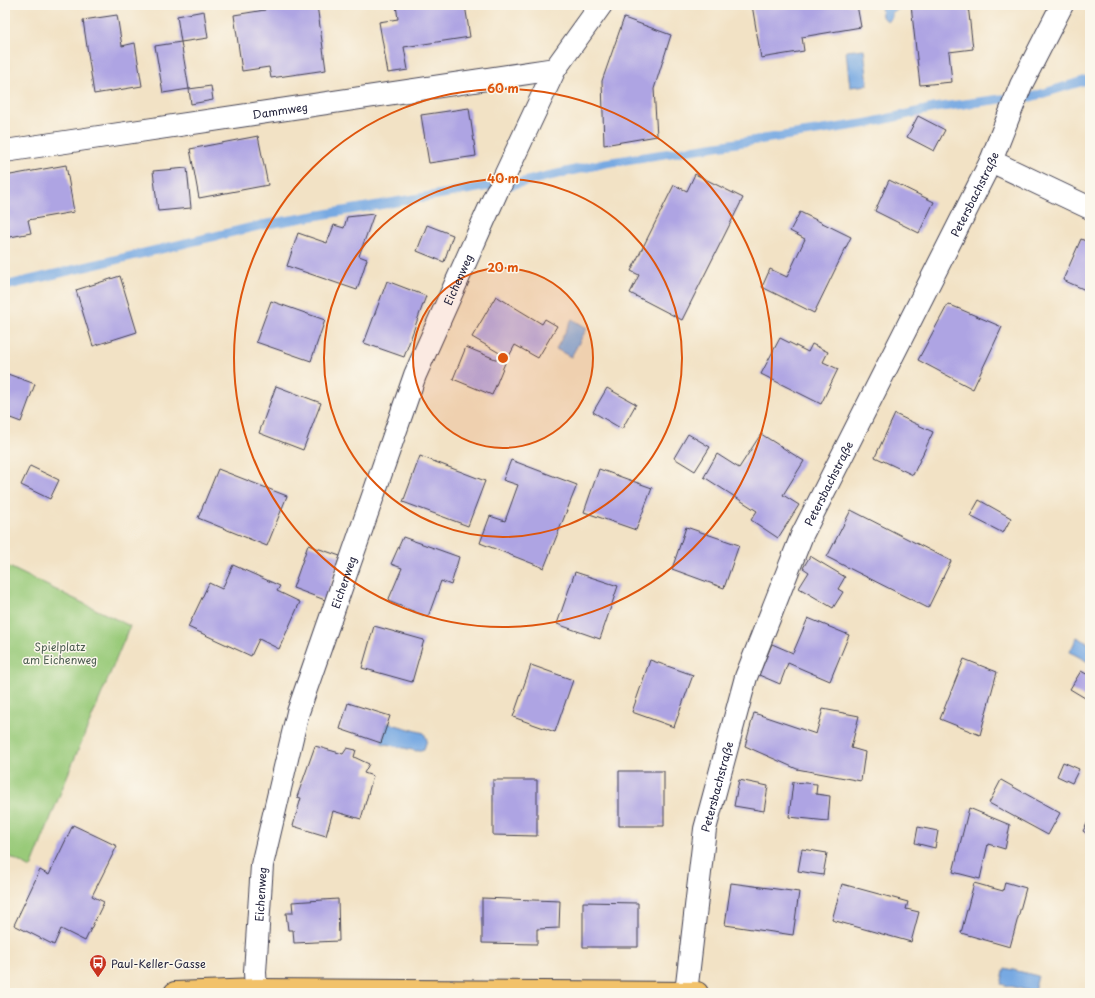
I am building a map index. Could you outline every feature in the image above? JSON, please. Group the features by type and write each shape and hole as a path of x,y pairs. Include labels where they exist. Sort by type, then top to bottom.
{"main road":[{"path":"175,993 256,990 697,993"}],"street":[{"name":"Eichenweg","path":"256,990 255,972 262,864 298,712 415,376 499,188 555,69 601,5"},
{"name":"Petersbachstraße","path":"686,993 705,829 746,677 802,535 992,161 1021,85 1062,5"},
{"name":"Dammweg","path":"5,151 555,69"},
{"path":"992,161 1090,208"}],"green space":[{"name":"Spielplatz am Eichenweg","path":"5,565 130,626 66,779 31,868 5,854"}],"water":[{"path":"881,5 901,5 899,9 892,12 892,17 888,21 882,17"},
{"path":"864,49 868,85 850,87 846,51"},
{"path":"572,319 587,328 571,357 556,349"},
{"path":"1077,637 1090,644 1090,663 1070,652"},
{"path":"388,723 424,733 427,740 424,749 417,751 381,743"},
{"path":"1005,968 1038,976 1034,992 1001,984"}],"building":[{"path":"264,5 317,5 326,70 271,78 269,67 242,71 234,15 265,10"},
{"path":"396,5 465,5 470,37 404,47 408,70 388,73 379,22 398,19"},
{"path":"752,5 857,5 861,27 802,37 804,51 761,58"},
{"path":"911,5 968,5 973,49 949,52 952,82 920,85"},
{"path":"204,11 208,38 181,42 177,16"},
{"path":"117,15 122,46 135,43 142,86 94,94 83,20"},
{"path":"624,18 671,35 654,89 657,136 604,145 602,81"},
{"path":"181,42 189,89 163,93 155,46"},
{"path":"211,86 213,100 191,104 189,89"},
{"path":"469,108 476,156 429,163 421,115"},
{"path":"918,116 945,130 934,151 907,137"},
{"path":"258,136 268,185 199,198 190,149"},
{"path":"66,165 74,212 28,220 31,233 5,238 5,176"},
{"path":"187,168 191,208 158,211 153,171"},
{"path":"695,174 743,198 682,320 630,293 639,275 631,271 674,185 687,191"},
{"path":"889,180 934,202 919,233 875,211"},
{"path":"800,212 851,237 814,313 762,287 770,269 787,277 805,239 790,231"},
{"path":"374,214 359,256 367,259 357,290 287,266 298,233 327,243 334,225 344,228 347,217"},
{"path":"427,225 453,235 444,262 417,251"},
{"path":"1081,239 1090,243 1090,292 1063,280"},
{"path":"120,276 137,332 93,346 76,290"},
{"path":"387,281 426,296 404,357 364,343"},
{"path":"496,296 542,324 545,319 557,326 538,358 515,345 508,358 472,337"},
{"path":"271,301 325,320 311,361 256,342"},
{"path":"948,304 1002,327 973,389 918,360"},
{"path":"780,338 808,352 812,344 828,352 823,362 838,369 821,404 761,374"},
{"path":"466,347 505,363 492,395 453,379"},
{"path":"5,373 35,384 21,422 5,416"},
{"path":"276,386 321,403 303,450 259,433"},
{"path":"607,388 636,404 622,429 593,412"},
{"path":"895,414 933,432 913,475 875,457"},
{"path":"688,434 710,447 695,471 674,458"},
{"path":"761,434 804,461 783,495 799,505 778,538 751,520 757,511 704,477 717,454 739,468"},
{"path":"420,456 485,481 468,526 403,502"},
{"path":"511,460 577,485 544,568 480,543 490,516 505,521 518,485 503,480"},
{"path":"30,466 59,480 50,499 21,485"},
{"path":"218,469 287,496 267,546 198,518"},
{"path":"599,469 652,488 636,530 584,512"},
{"path":"979,500 1011,518 1003,533 970,516"},
{"path":"851,510 951,561 928,608 827,557"},
{"path":"686,527 739,545 724,588 672,569"},
{"path":"403,537 459,557 451,585 441,581 428,617 388,601 402,568 391,564"},
{"path":"308,545 340,556 325,600 293,588"},
{"path":"810,556 845,577 838,589 843,592 833,608 799,588 809,572 803,568"},
{"path":"233,565 280,586 277,591 300,602 279,649 259,639 251,656 188,627 209,583 222,589"},
{"path":"575,572 618,586 600,639 557,624"},
{"path":"808,618 849,635 830,681 788,663 780,684 759,675 772,644 793,653"},
{"path":"374,626 424,640 412,682 362,668"},
{"path":"964,659 997,672 980,735 940,719"},
{"path":"650,660 693,675 674,727 632,712"},
{"path":"531,665 573,680 555,732 513,717"},
{"path":"1081,671 1090,676 1090,701 1070,689"},
{"path":"348,703 390,716 381,743 340,729"},
{"path":"823,709 859,716 851,748 865,752 861,781 797,769 745,746 754,713 816,734"},
{"path":"315,746 343,754 347,748 356,750 354,757 369,764 364,773 373,776 361,819 333,811 326,836 293,826 301,798 297,797"},
{"path":"1063,762 1079,769 1072,783 1057,776"},
{"path":"619,771 664,771 664,826 619,826"},
{"path":"493,780 537,780 537,836 493,835"},
{"path":"739,780 768,786 764,811 734,806"},
{"path":"1001,780 1060,813 1048,835 989,803"},
{"path":"793,782 817,784 816,794 830,796 828,821 789,817"},
{"path":"969,808 1010,825 1005,849 988,844 980,879 953,872"},
{"path":"1090,818 1090,836 1083,831"},
{"path":"73,825 117,846 92,896 104,902 85,941 61,929 54,945 14,925 40,870 49,875"},
{"path":"918,827 938,831 935,848 915,843"},
{"path":"802,849 827,853 823,875 798,871"},
{"path":"1005,882 1026,888 1010,947 961,933 974,883 1003,891"},
{"path":"731,883 799,892 793,935 725,925"},
{"path":"842,884 908,902 906,909 919,912 911,942 832,920"},
{"path":"482,898 560,901 559,928 537,929 537,944 482,943"},
{"path":"338,899 339,941 294,943 293,930 288,930 286,913 293,913 292,902"},
{"path":"583,902 638,903 638,947 583,947"}],"waterway":[{"path":"5,286 262,225 495,185 510,185 605,163 869,123 934,108 1001,99 1031,97 1090,79"}],"place":[{"name":"Paul-Keller-Gasse","path":"98,978"}]}
